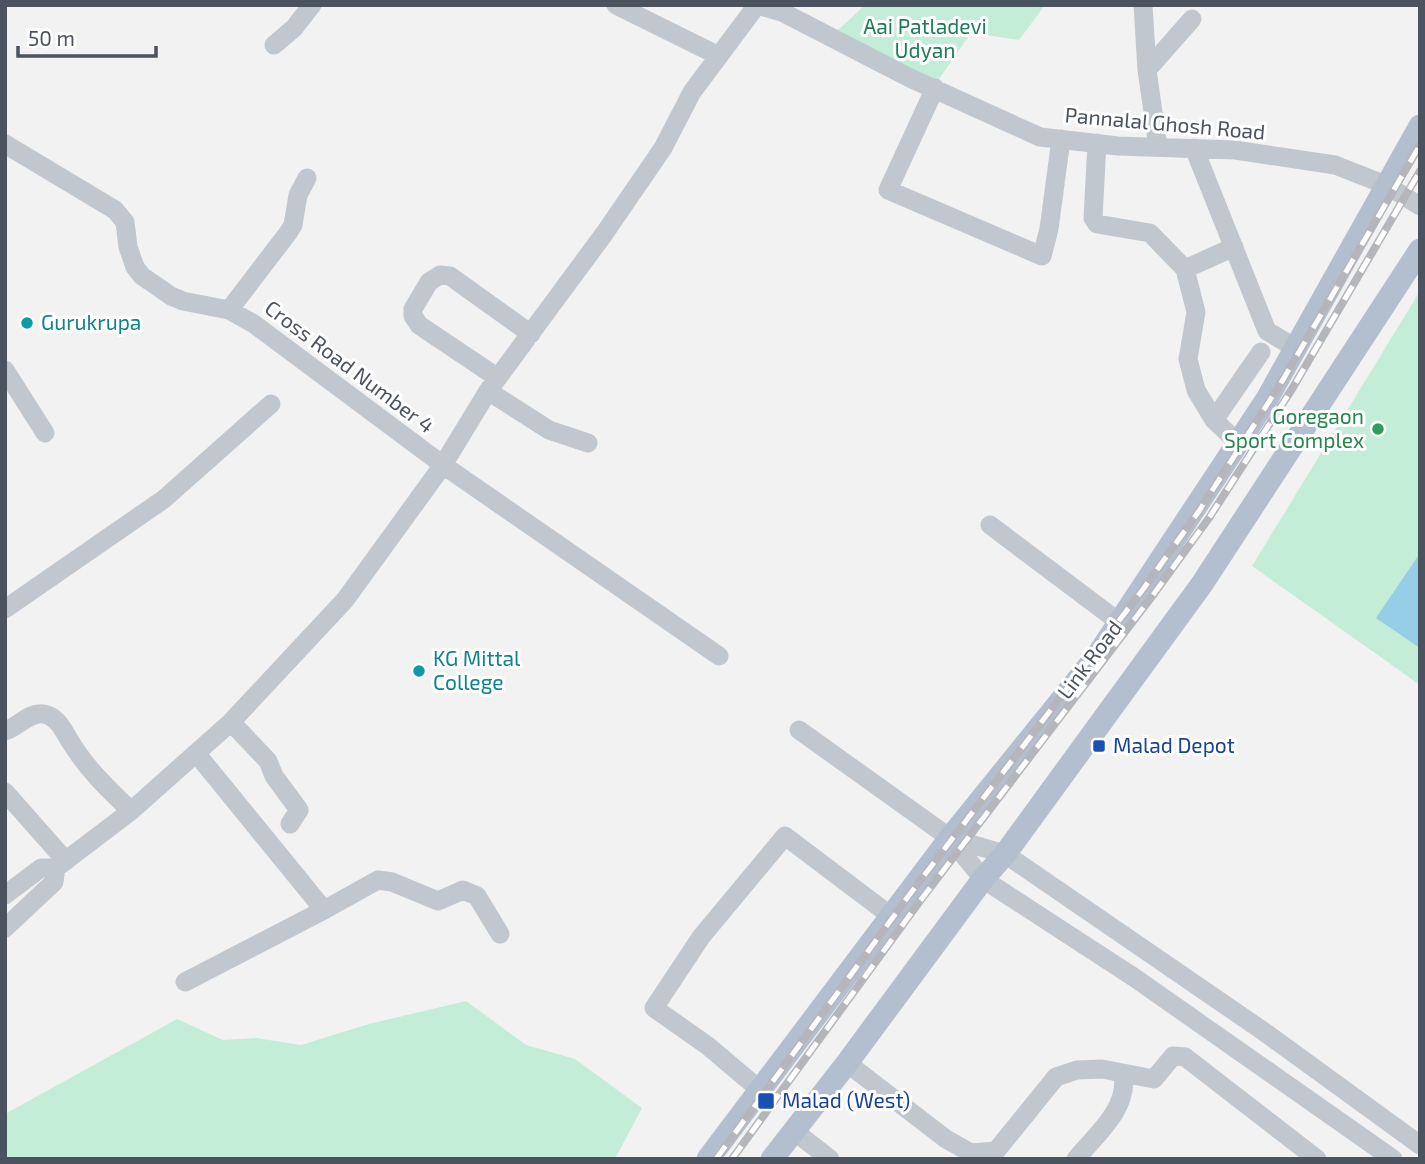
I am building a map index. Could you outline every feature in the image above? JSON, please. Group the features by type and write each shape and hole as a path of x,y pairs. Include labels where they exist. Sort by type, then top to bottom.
{"main road":[{"name":"Link Road","path":"708,1159 950,838 1097,656 1297,349 1420,126"},
{"path":"780,1156 794,1130 847,1063 983,878 1005,854 1202,584 1420,250"}],"street":[{"path":"274,45 294,28 312,5"},
{"path":"616,5 719,56"},
{"path":"5,895 41,867 61,864 131,811 231,722 345,600 443,465 493,385 663,148 692,92 757,5"},
{"name":"Pannalal Ghosh Road","path":"757,5 782,12 1040,137 1097,143 1235,150 1335,165 1386,186 1420,206"},
{"path":"1143,5 1147,71 1158,147"},
{"path":"1147,71 1192,19"},
{"path":"935,88 888,190 1042,256 1049,229 1061,139"},
{"path":"1097,143 1093,218 1097,224 1150,233 1185,269 1196,312 1188,359 1196,390 1214,420 1238,443"},
{"name":"Cross Road Number 4","path":"5,144 116,210 125,222 128,247 135,267 142,276 183,301 229,310 254,324 443,465 719,656"},
{"path":"1194,148 1267,331 1297,349"},
{"path":"229,310 293,225 298,195 307,178"},
{"path":"1185,269 1234,247"},
{"path":"530,334 450,276 440,275 429,282 413,309 413,316 419,325 549,430 588,443"},
{"path":"1214,420 1256,359 1276,382"},
{"path":"5,370 45,432"},
{"path":"5,609 163,499 271,404"},
{"path":"990,525 1119,622"},
{"path":"5,731 33,714 43,714 55,719 76,751 105,786 131,811"},
{"path":"231,722 268,761 298,820"},
{"path":"799,730 950,838 983,878 1135,978 1393,1159"},
{"path":"196,753 324,910"},
{"path":"5,792 61,864"},
{"path":"760,1090 708,1046 654,1008 701,937 785,836 891,916"},
{"path":"950,838 1005,854 1263,1031 1420,1145"},
{"path":"8,918 54,882 61,864"},
{"path":"186,982 377,880 392,882 438,901 463,890 477,896 500,934"},
{"path":"1245,1056 1263,1031"},
{"path":"847,1063 946,1139 971,1153 996,1151 1055,1077 1077,1070 1102,1069 1154,1079 1173,1056 1185,1057 1317,1159"},
{"path":"1076,1159 1123,1099 1123,1074"},
{"path":"794,1130 830,1159"}],"green space":[{"name":"Aai Patladevi Udyan","path":"865,5 1045,5 1019,40 971,33 937,82 836,32"},
{"name":"Goregaon Sport Complex","path":"1420,291 1420,685 1252,566"},
{"path":"466,1001 526,1045 575,1059 642,1108 615,1159 5,1159 5,1114 177,1019 223,1040 256,1038 301,1045 369,1024"}],"water":[{"path":"1420,553 1420,648 1376,618"}],"railway":[{"path":"716,1159 910,894 1144,588 1199,511 1281,383 1420,145"},
{"path":"732,1159 920,901 1209,518 1292,389 1420,171"}],"place":[{"name":"Gurukrupa","path":"27,323"},
{"name":"Goregaon Sport Complex","path":"1378,429"},
{"name":"KG Mittal College","path":"419,671"},
{"name":"Malad Depot","path":"1099,746"},
{"name":"Malad (West)","path":"766,1101"}]}
